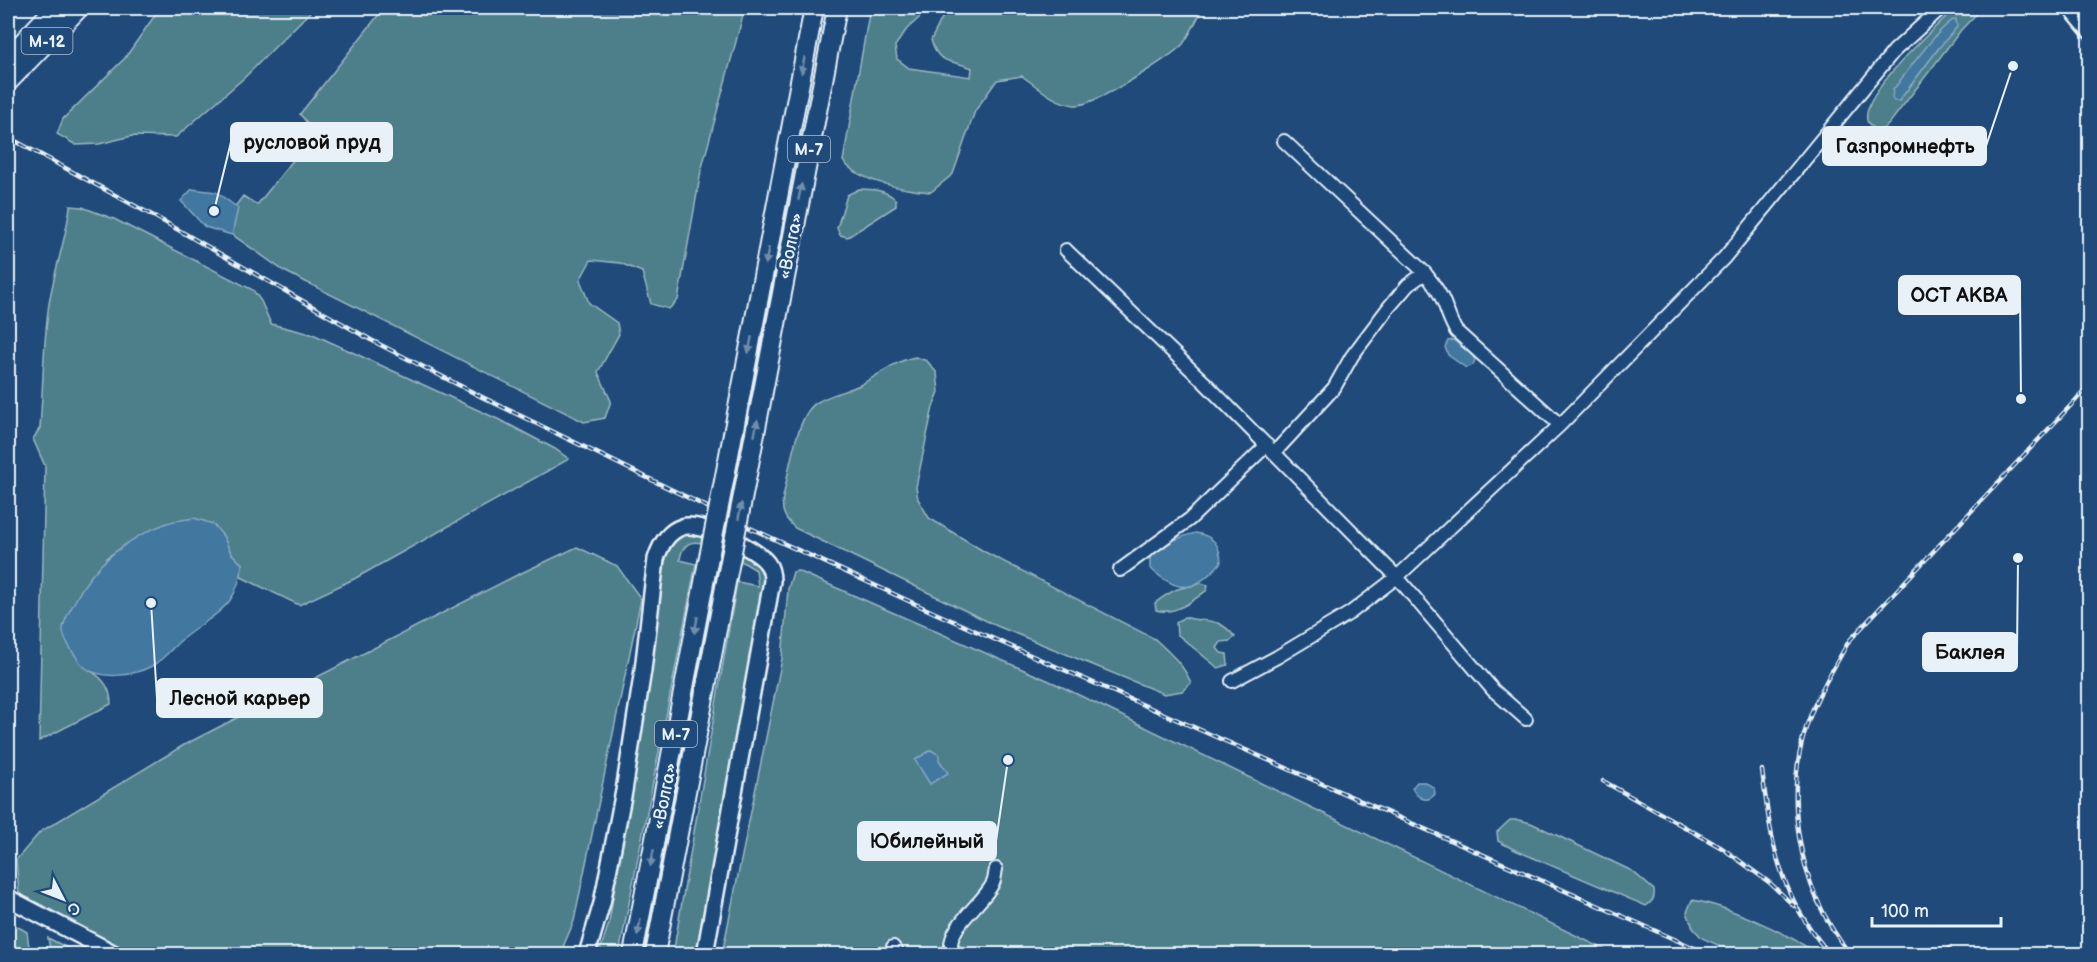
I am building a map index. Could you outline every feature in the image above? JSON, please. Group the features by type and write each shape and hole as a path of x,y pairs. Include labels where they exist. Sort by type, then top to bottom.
{"highway":[{"name":"М-12","path":"10,71 55,8"},
{"name":"М-12","path":"10,71 79,8"},
{"name":"«Волга»","path":"633,954 814,8"},
{"name":"«Волга»","path":"655,954 837,8"}],"main road":[{"path":"2070,8 2090,31"},
{"path":"587,954 602,903 624,791 643,670 656,559 662,543 668,536 689,526 705,528 755,553 767,562 772,573 705,954"},
{"path":"8,898 115,954"}],"street":[{"path":"1232,681 1341,619 1397,578 1560,425 1724,258 1894,51 1941,8"},
{"path":"1284,141 1425,273 1444,303 1448,319 1456,331 1560,425"},
{"path":"1066,250 1270,449 1397,578 1493,690 1526,719"},
{"path":"1120,570 1190,519 1270,449 1334,388 1352,356 1389,307 1408,285 1425,273"},
{"path":"959,954 951,950 950,942 958,927 994,882 996,869"}],"green space":[{"path":"160,8 314,8 244,78 176,137 132,136 99,144 76,145 57,134 63,119 125,58"},
{"path":"384,8 745,8 701,171 678,300 669,309 651,304 642,272 620,263 591,260 580,280 589,303 617,323 619,334 598,372 611,401 605,418 584,422 284,271 220,226 243,196 257,205 315,133 300,114"},
{"path":"870,8 930,8 907,29 895,46 897,59 909,68 971,77 972,68 942,58 931,40 942,18 951,8 1203,8 1186,40 1176,51 1131,80 1084,104 1067,104 1060,101 1022,76 997,80 975,111 953,174 931,192 896,187 871,180 850,168 843,161"},
{"path":"1955,8 1982,8 1961,30 1889,124 1883,129 1876,130 1869,125 1867,120 1868,108 1876,94 1902,61","holes":["1936,36 1938,49 1899,101 1893,90"]},
{"path":"859,189 884,192 896,200 896,206 848,237 840,235 837,228 847,195"},
{"path":"70,206 82,207 114,219 253,290 261,301 271,324 315,335 504,422 569,459 354,579 299,605 241,577 242,564 231,553 223,536 168,523 140,536 106,558 82,665 106,685 111,704 39,741 45,466 33,439 40,428 50,298"},
{"path":"915,357 927,361 937,373 939,392 933,407 916,487 918,499 929,518 985,552 1155,639 1176,659 1188,676 1191,683 1182,691 1164,694 997,626 795,528 788,521 782,506 783,497 798,432 809,410 821,400 862,384 894,365"},
{"path":"686,534 702,535 701,543 689,544 684,549 680,560 696,564 619,954 599,954 609,923 660,593 662,567 672,544"},
{"path":"577,547 617,566 641,599 574,921 560,954 132,954 19,894 16,860 40,832 184,745 517,575"},
{"path":"742,555 758,566 765,578 699,954 673,954 737,582 758,586 756,570 741,561"},
{"path":"798,571 1054,683 1608,951 1608,954 722,954 782,659 788,589 793,572"},
{"path":"1201,583 1208,585 1207,590 1189,603 1170,611 1156,610 1155,603 1168,594"},
{"path":"1184,617 1212,621 1229,630 1235,637 1230,641 1221,642 1217,648 1221,653 1227,654 1228,665 1218,668 1177,634 1176,623"},
{"path":"1510,820 1531,823 1632,871 1654,890 1653,899 1646,906 1498,841 1497,832"},
{"path":"1692,900 1723,908 1757,921 1817,954 1738,954 1702,938 1693,928 1687,912"},
{"path":"8,921 27,932 30,954 8,954"},
{"path":"48,938 79,954 51,954"}],"water":[{"path":"1956,19 1957,27 1899,101 1894,101 1893,90 1923,50 1942,29"},
{"path":"192,189 216,192 238,208 232,235 205,227 181,201"},
{"path":"1453,340 1472,355 1475,360 1473,365 1466,368 1448,355 1445,347 1448,341"},
{"path":"194,518 213,524 223,536 231,553 242,564 240,578 231,599 152,666 126,674 107,675 90,671 83,666 66,641 63,626 75,601 92,575 114,553 139,536 167,523"},
{"path":"1196,533 1207,536 1214,542 1221,562 1203,579 1195,584 1179,586 1160,577 1150,568 1150,557 1161,548 1177,539"},
{"path":"931,750 939,755 939,760 948,773 930,784 915,760"},
{"path":"1417,782 1425,782 1434,788 1435,794 1429,799 1419,797 1412,788"}],"railway":[{"path":"8,137 161,220 371,340 748,527 935,613 1708,954"},
{"path":"1850,954 1832,928 1817,899 1806,869 1799,837 1796,805 1797,773 1802,741 1812,711 1849,641 2090,385"},
{"path":"1762,770 1769,822 1788,890 1799,911 1830,954"},
{"path":"1603,781 1722,848 1770,883 1794,906"},
{"path":"1949,948 1952,954"}],"place":[{"name":"Газпромнефть","path":"2013,66"},
{"name":"русловой пруд","path":"214,211"},
{"name":"ОСТ АКВА","path":"2021,399"},
{"name":"Баклея","path":"2018,558"},
{"name":"Лесной карьер","path":"151,603"},
{"name":"Юбилейный","path":"1008,760"}]}
